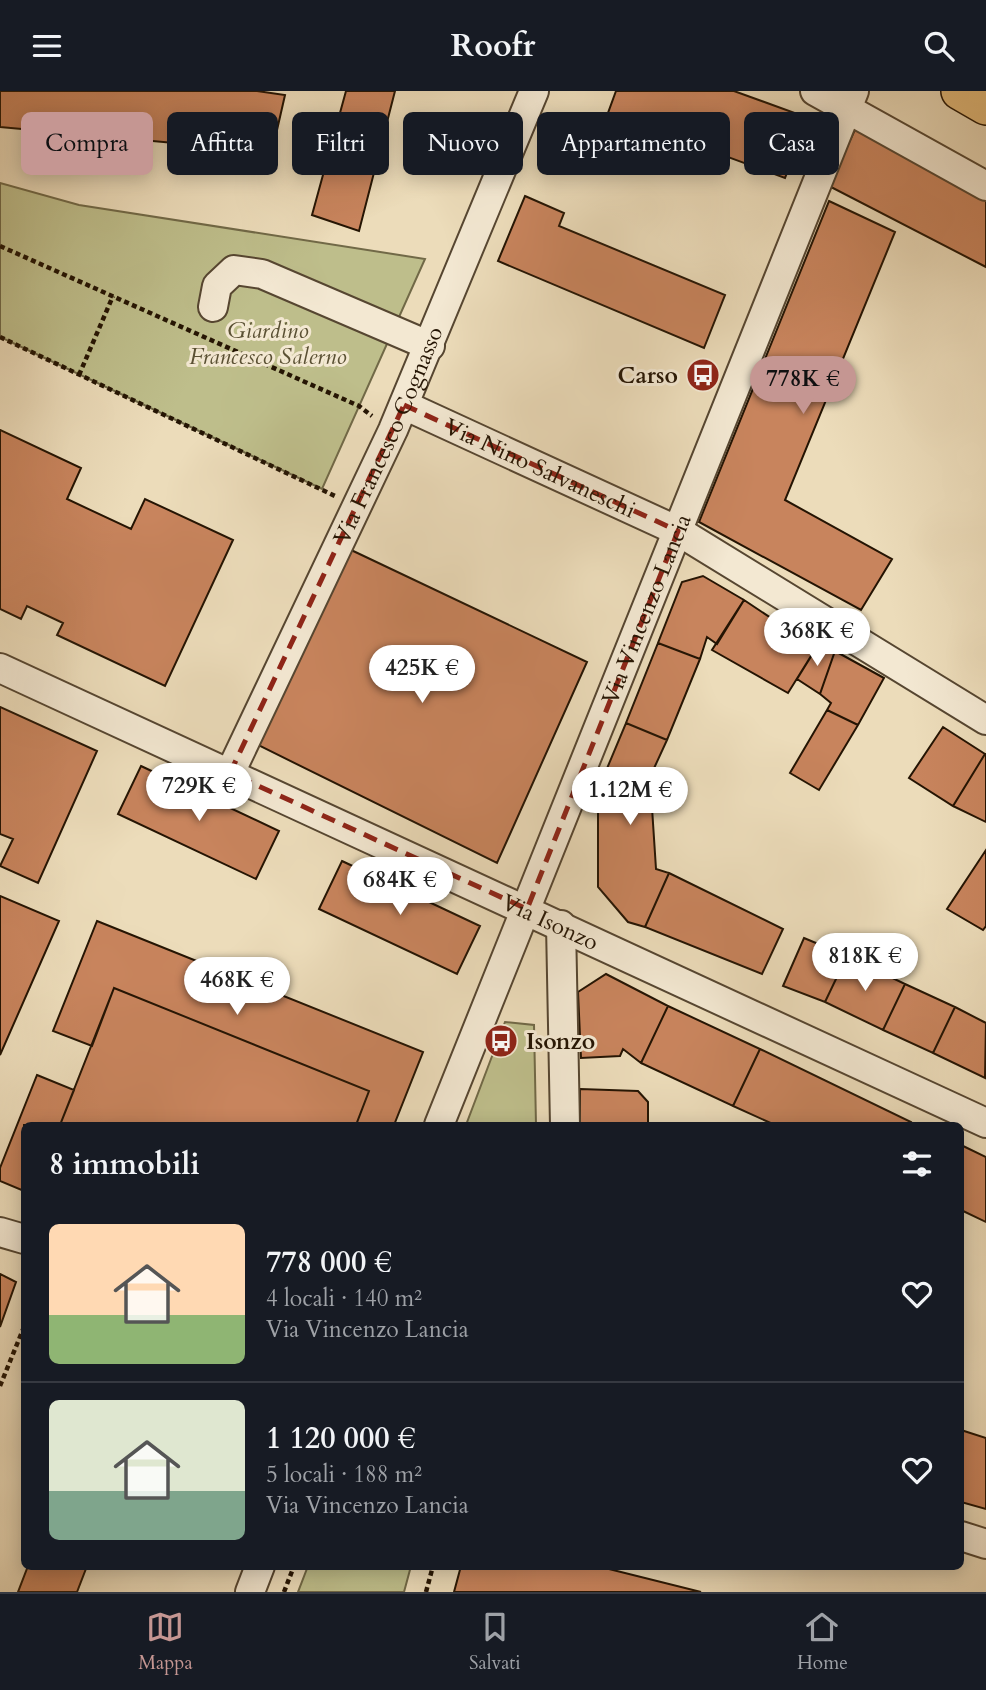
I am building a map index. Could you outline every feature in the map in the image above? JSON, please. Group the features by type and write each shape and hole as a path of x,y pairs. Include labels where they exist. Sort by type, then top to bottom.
{"main road":[{"path":"960,91 986,106"}],"street":[{"name":"Via Francesco Cognasso","path":"230,773 393,430 534,91"},
{"path":"815,91 851,99 986,186"},
{"name":"Via Vincenzo Lancia","path":"440,1122 851,99"},
{"path":"213,307 217,286 234,270 262,274 430,346"},
{"name":"Via Nino Salvaneschi","path":"404,405 678,531 986,720"},
{"name":"Via Isonzo","path":"0,668 986,1122"},
{"path":"561,925 565,1122"},
{"path":"0,1231 21,1238"},
{"path":"964,1537 986,1544"},
{"path":"250,1592 258,1570"}],"path":[{"path":"0,246 359,406 393,430"},
{"path":"79,375 113,296"},
{"path":"0,337 356,507"},
{"path":"0,1386 21,1334"},
{"path":"284,1592 292,1570"},
{"path":"426,1592 432,1570"}],"highlighted area":[{"path":"404,405 678,531 527,909 230,773"}],"green space":[{"name":"Giardino Francesco Salerno","path":"0,183 79,205 425,259 322,489 0,337"},
{"path":"505,1022 534,1025 536,1122 467,1122"},
{"path":"306,1570 410,1570 404,1592 298,1592"}],"building":[{"path":"0,91 257,91 285,95 278,126 278,112 167,112 167,142 153,141 153,112 21,112 21,129 0,127"},
{"path":"346,91 395,91 389,114 389,112 340,112"},
{"path":"616,91 734,91 792,112 744,112 744,163 730,158 730,112 608,112"},
{"path":"857,125 986,199 986,267 829,186 834,175 839,175 839,164"},
{"path":"323,175 373,175 359,231 312,215"},
{"path":"525,196 564,213 559,226 725,295 704,348 498,261"},
{"path":"829,201 895,232 785,500 892,559 861,610 699,522"},
{"path":"0,430 81,468 67,499 131,529 145,499 233,540 165,686 57,635 63,623 27,606 21,619 0,609"},
{"path":"349,549 587,662 497,863 254,743"},
{"path":"703,576 744,600 717,644 707,637 700,659 658,643 682,582"},
{"path":"744,600 816,648 788,693 712,650"},
{"path":"820,642 835,651 820,694 797,679"},
{"path":"658,643 700,659 667,740 626,723"},
{"path":"835,651 884,678 858,725 827,710 831,703 820,694"},
{"path":"0,707 97,751 38,883 0,866 13,839 0,834"},
{"path":"827,710 858,725 819,790 790,773"},
{"path":"626,723 667,740 650,777 656,869 669,873 645,927 628,922 598,887 598,790"},
{"path":"943,727 985,754 953,806 909,778"},
{"path":"986,754 986,822 953,806"},
{"path":"141,766 279,831 256,879 118,814"},
{"path":"986,850 986,926 983,930 947,909"},
{"path":"342,861 480,926 457,974 319,909"},
{"path":"669,873 783,929 762,974 645,927"},
{"path":"0,896 59,921 0,1055"},
{"path":"97,921 423,1052 395,1122 357,1122 369,1091 114,988 92,1046 53,1031"},
{"path":"804,938 847,956 825,1002 783,986"},
{"path":"847,956 905,984 883,1030 825,1002"},
{"path":"606,974 668,1006 641,1063 623,1049 620,1056 581,1058 578,992"},
{"path":"905,984 955,1007 933,1053 883,1030"},
{"path":"114,988 369,1091 357,1122 61,1122"},
{"path":"114,988 369,1091 357,1122 61,1122"},
{"path":"668,1006 760,1049 733,1106 641,1063"},
{"path":"955,1007 986,1023 985,1078 933,1053"},
{"path":"760,1049 911,1122 768,1122 733,1106"},
{"path":"37,1075 74,1090 61,1122 21,1122 21,1190 0,1181 0,1168"},
{"path":"580,1089 638,1091 648,1102 648,1122 580,1122"},
{"path":"964,1146 986,1157 986,1222 964,1211"},
{"path":"0,1274 16,1282 0,1327"},
{"path":"964,1431 986,1438 986,1509 964,1503"},
{"path":"26,1570 85,1570 77,1592 18,1592"},
{"path":"460,1570 613,1570 701,1592 454,1592"}],"place":[{"name":"Carso","path":"703,375"},
{"name":"Isonzo","path":"501,1041"}]}
